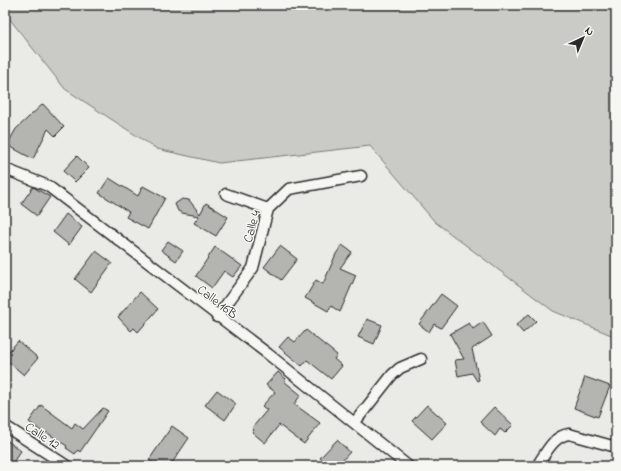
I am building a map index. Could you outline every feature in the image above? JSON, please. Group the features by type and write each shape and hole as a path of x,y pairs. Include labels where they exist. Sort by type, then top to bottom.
{"street":[{"name":"Calle 16B","path":"5,169 48,186 355,422 408,466"},
{"name":"Calle 4","path":"217,317 253,268 268,209 289,189 361,176"},
{"path":"226,194 268,209"},
{"path":"355,422 392,375 400,368 421,358"},
{"name":"Calle 12","path":"5,426 67,466"},
{"path":"537,466 555,439 561,435 569,434 616,447"}],"shaded area":[{"path":"5,5 616,5 616,337 553,311 435,222 370,146 219,163 157,149 65,89 12,22 5,12"}],"building":[{"path":"43,104 64,127 55,136 48,129 33,159 7,145 16,129"},
{"path":"77,156 89,168 75,182 63,171"},
{"path":"109,178 138,196 143,186 165,198 148,229 126,217 129,212 99,193"},
{"path":"33,187 50,197 37,216 21,204"},
{"path":"182,199 189,200 200,214 206,203 228,217 216,236 194,223 199,216 178,211 175,204"},
{"path":"66,214 82,227 69,245 53,232"},
{"path":"168,241 183,251 176,261 161,250"},
{"path":"342,245 352,252 340,268 356,275 340,312 331,306 328,311 305,298 316,280 323,284 336,254"},
{"path":"280,246 297,259 281,280 264,267"},
{"path":"215,247 242,266 233,277 224,271 212,288 196,276"},
{"path":"96,251 112,263 91,292 75,279"},
{"path":"140,292 158,309 138,332 134,328 131,331 118,317"},
{"path":"441,294 457,306 441,328 434,324 429,332 419,324"},
{"path":"529,314 536,321 523,333 516,325"},
{"path":"367,319 382,325 374,344 358,337"},
{"path":"483,322 492,336 472,349 479,380 477,381 472,373 458,376 455,360 464,359 450,334 469,323 473,329"},
{"path":"306,330 337,355 334,359 342,366 331,379 307,360 302,366 279,347 288,337 295,342"},
{"path":"18,341 38,358 24,375 5,359 5,356"},
{"path":"278,372 286,379 284,381 301,395 294,404 320,423 304,444 279,425 265,443 252,432 254,430 252,428 267,410 262,406 275,392 266,385"},
{"path":"585,377 610,386 598,417 574,408"},
{"path":"217,390 236,404 225,420 205,405"},
{"path":"41,405 72,428 75,423 83,429 103,408 108,411 80,452 78,450 75,454 66,448 67,446 46,432 45,434 29,422"},
{"path":"427,405 447,423 432,439 412,421"},
{"path":"494,407 513,425 505,433 500,429 495,436 480,422"},
{"path":"172,426 189,438 170,466 157,466 149,460"},
{"path":"5,439 21,451 10,466 5,466"},
{"path":"337,440 350,452 337,466 329,466 320,458"}]}
